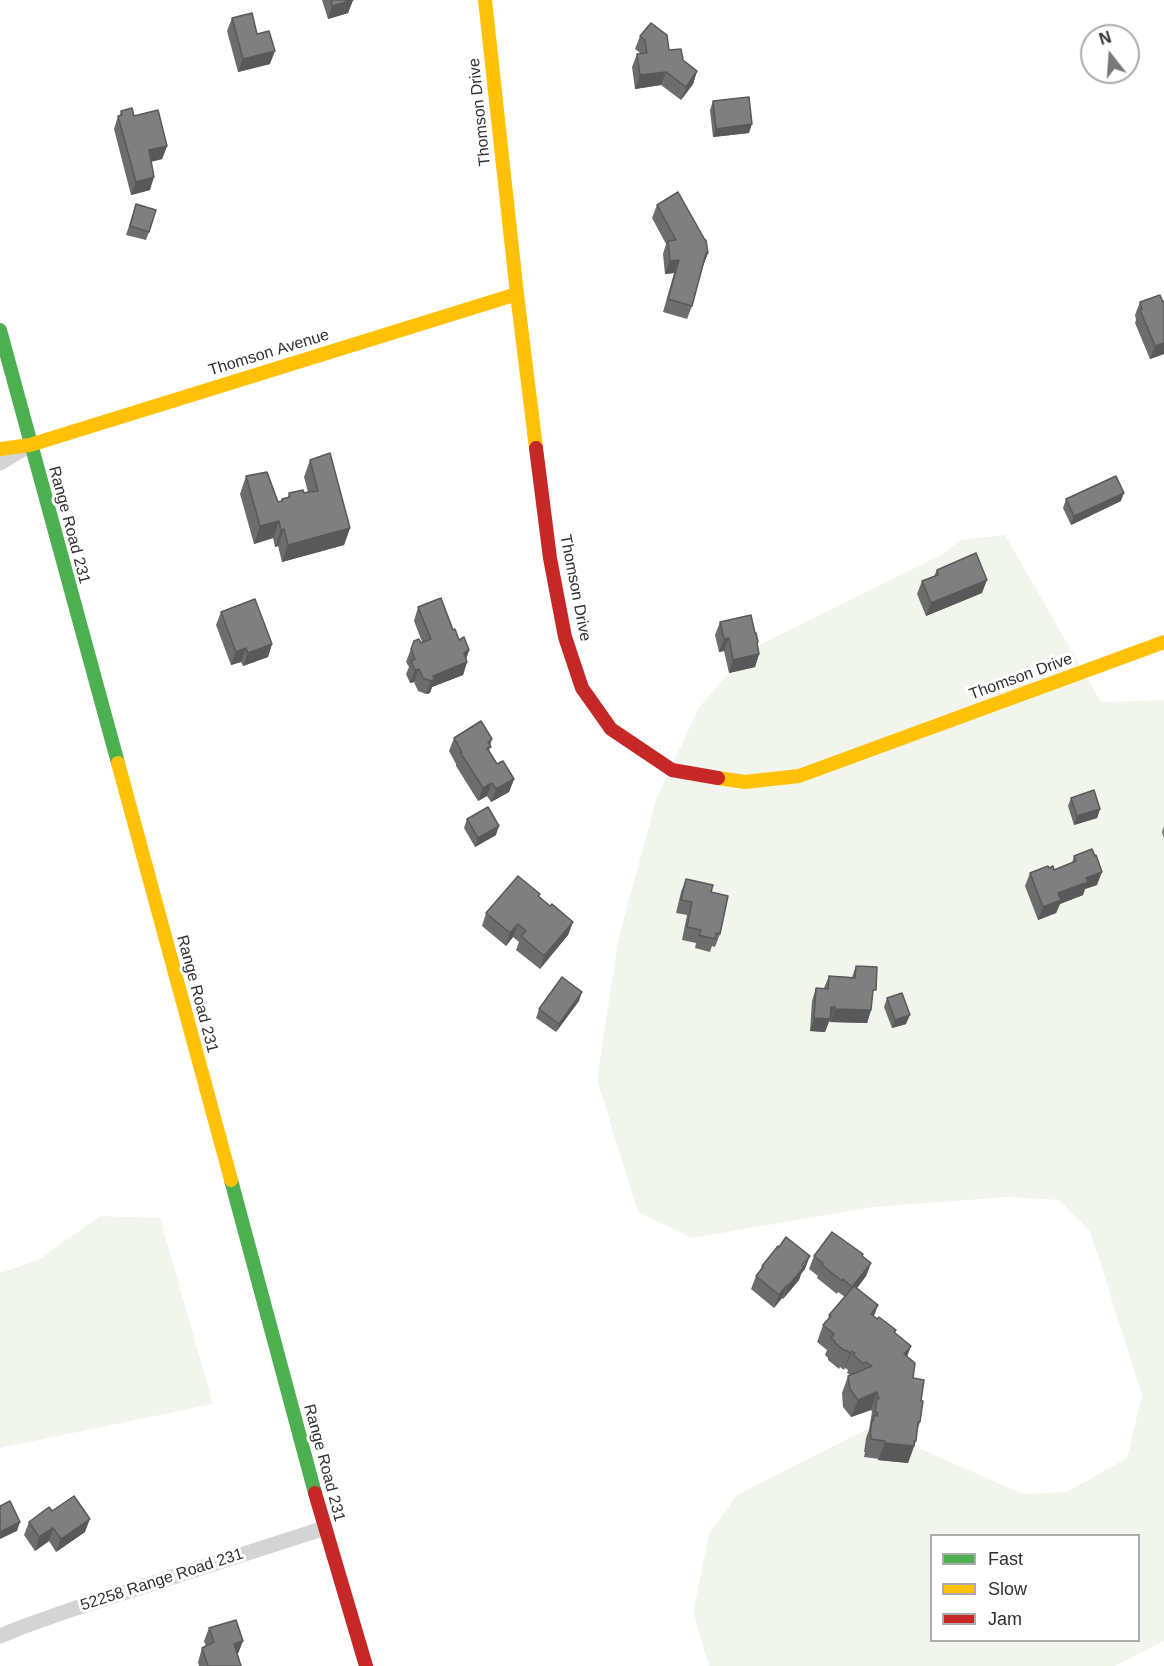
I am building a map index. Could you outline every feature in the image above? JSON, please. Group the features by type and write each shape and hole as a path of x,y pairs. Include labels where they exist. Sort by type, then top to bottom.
{"street":[{"name":"Thomson Drive","path":"485,0 517,294 550,558 565,637 582,688 611,729 672,770 745,782 799,776 1164,642"},
{"name":"Thomson Avenue","path":"0,449 30,444 517,294"},
{"name":"Range Road 231","path":"0,330 325,1528 366,1666"},
{"path":"0,463 30,444"},
{"name":"52258 Range Road 231","path":"0,1636 73,1609 325,1528"}],"shaded area":[{"path":"1005,535 1101,702 1164,700 1164,1641 1115,1666 709,1666 693,1612 709,1534 737,1495 871,1427 1023,1494 1067,1492 1127,1458 1142,1395 1090,1231 1059,1200 1008,1197 873,1207 692,1238 638,1212 597,1080 618,941 656,800 699,707 751,649 943,554 960,540"},
{"path":"100,1216 160,1218 213,1404 0,1448 0,1273 38,1260"}],"building":[{"path":"331,0 353,0 332,6"},
{"path":"252,13 257,34 269,31 275,51 243,59 232,18"},
{"path":"651,23 667,35 669,50 681,49 683,60 697,71 686,87 666,72 640,75 637,54 647,53 645,40 640,36"},
{"path":"749,97 752,124 716,129 713,101"},
{"path":"132,108 134,116 158,110 167,146 149,150 154,177 136,182 118,116 122,115 121,111"},
{"path":"678,192 706,240 708,253 706,253 692,306 668,299 679,260 670,261 668,241 676,240 657,205"},
{"path":"136,204 156,210 149,232 130,226"},
{"path":"1160,295 1164,301 1164,343 1155,346 1140,310 1142,309 1140,302"},
{"path":"330,453 350,528 288,545 284,529 281,530 279,521 260,526 246,476 267,472 278,502 282,501 290,497 289,493 303,490 304,493 318,491 310,460"},
{"path":"1116,476 1124,493 1074,516 1066,499"},
{"path":"976,553 987,580 931,603 922,581 938,575 937,570"},
{"path":"441,598 453,630 455,629 459,640 464,637 469,650 464,653 467,662 433,676 435,679 431,681 423,678 419,669 415,670 411,661 415,659 411,649 414,641 419,639 421,643 431,639 418,607"},
{"path":"255,599 272,644 248,653 246,648 236,652 221,612"},
{"path":"751,615 759,654 733,660 729,638 724,639 720,622"},
{"path":"481,721 492,739 488,742 491,747 487,748 497,764 503,761 514,779 496,789 492,783 483,788 460,752 462,752 454,738"},
{"path":"1094,790 1100,809 1077,816 1071,798"},
{"path":"488,807 499,826 478,838 467,819"},
{"path":"1092,849 1102,872 1086,878 1088,882 1058,893 1061,900 1043,907 1030,873 1048,866 1049,868 1053,866 1054,870 1076,861 1074,856"},
{"path":"518,876 540,894 538,896 550,906 552,904 573,922 544,956 521,936 526,931 518,924 510,933 486,913"},
{"path":"686,879 713,885 711,892 728,896 720,934 716,933 715,939 699,935 701,930 687,927 692,902 681,900"},
{"path":"856,966 877,967 876,990 873,990 871,1010 831,1007 830,1019 814,1018 816,988 828,989 829,976 855,978"},
{"path":"562,977 582,992 559,1024 539,1009"},
{"path":"902,993 910,1015 895,1020 887,998"},
{"path":"832,1232 863,1254 862,1256 871,1263 852,1287 822,1265 823,1263 814,1256"},
{"path":"786,1237 810,1256 802,1265 804,1267 779,1295 756,1276"},
{"path":"854,1286 878,1305 871,1314 896,1330 894,1332 911,1346 904,1354 915,1363 913,1378 924,1380 920,1422 918,1422 914,1446 871,1439 872,1420 878,1413 875,1412 877,1398 879,1399 877,1392 858,1400 850,1389 848,1376 872,1366 866,1362 864,1364 853,1355 855,1353 845,1351 834,1342 831,1338 834,1334 823,1325"},
{"path":"74,1496 90,1519 61,1539 53,1528 39,1537 29,1522 49,1507 52,1511"},
{"path":"10,1501 20,1522 0,1532 0,1506"},
{"path":"236,1620 243,1641 234,1644 241,1666 208,1666 202,1648 214,1642 209,1628"}],"traffic: fast":[{"path":"0,330 118,763"},
{"path":"231,1180 315,1493"}],"traffic: slow":[{"path":"485,0 536,448"},
{"path":"0,449 30,445 517,294"},
{"path":"718,778 745,782 799,776 1164,642"},
{"path":"118,763 231,1180"}],"traffic: jam":[{"path":"536,448 550,558 565,637 582,688 611,729 672,770 718,778"},
{"path":"315,1493 366,1666"}]}
